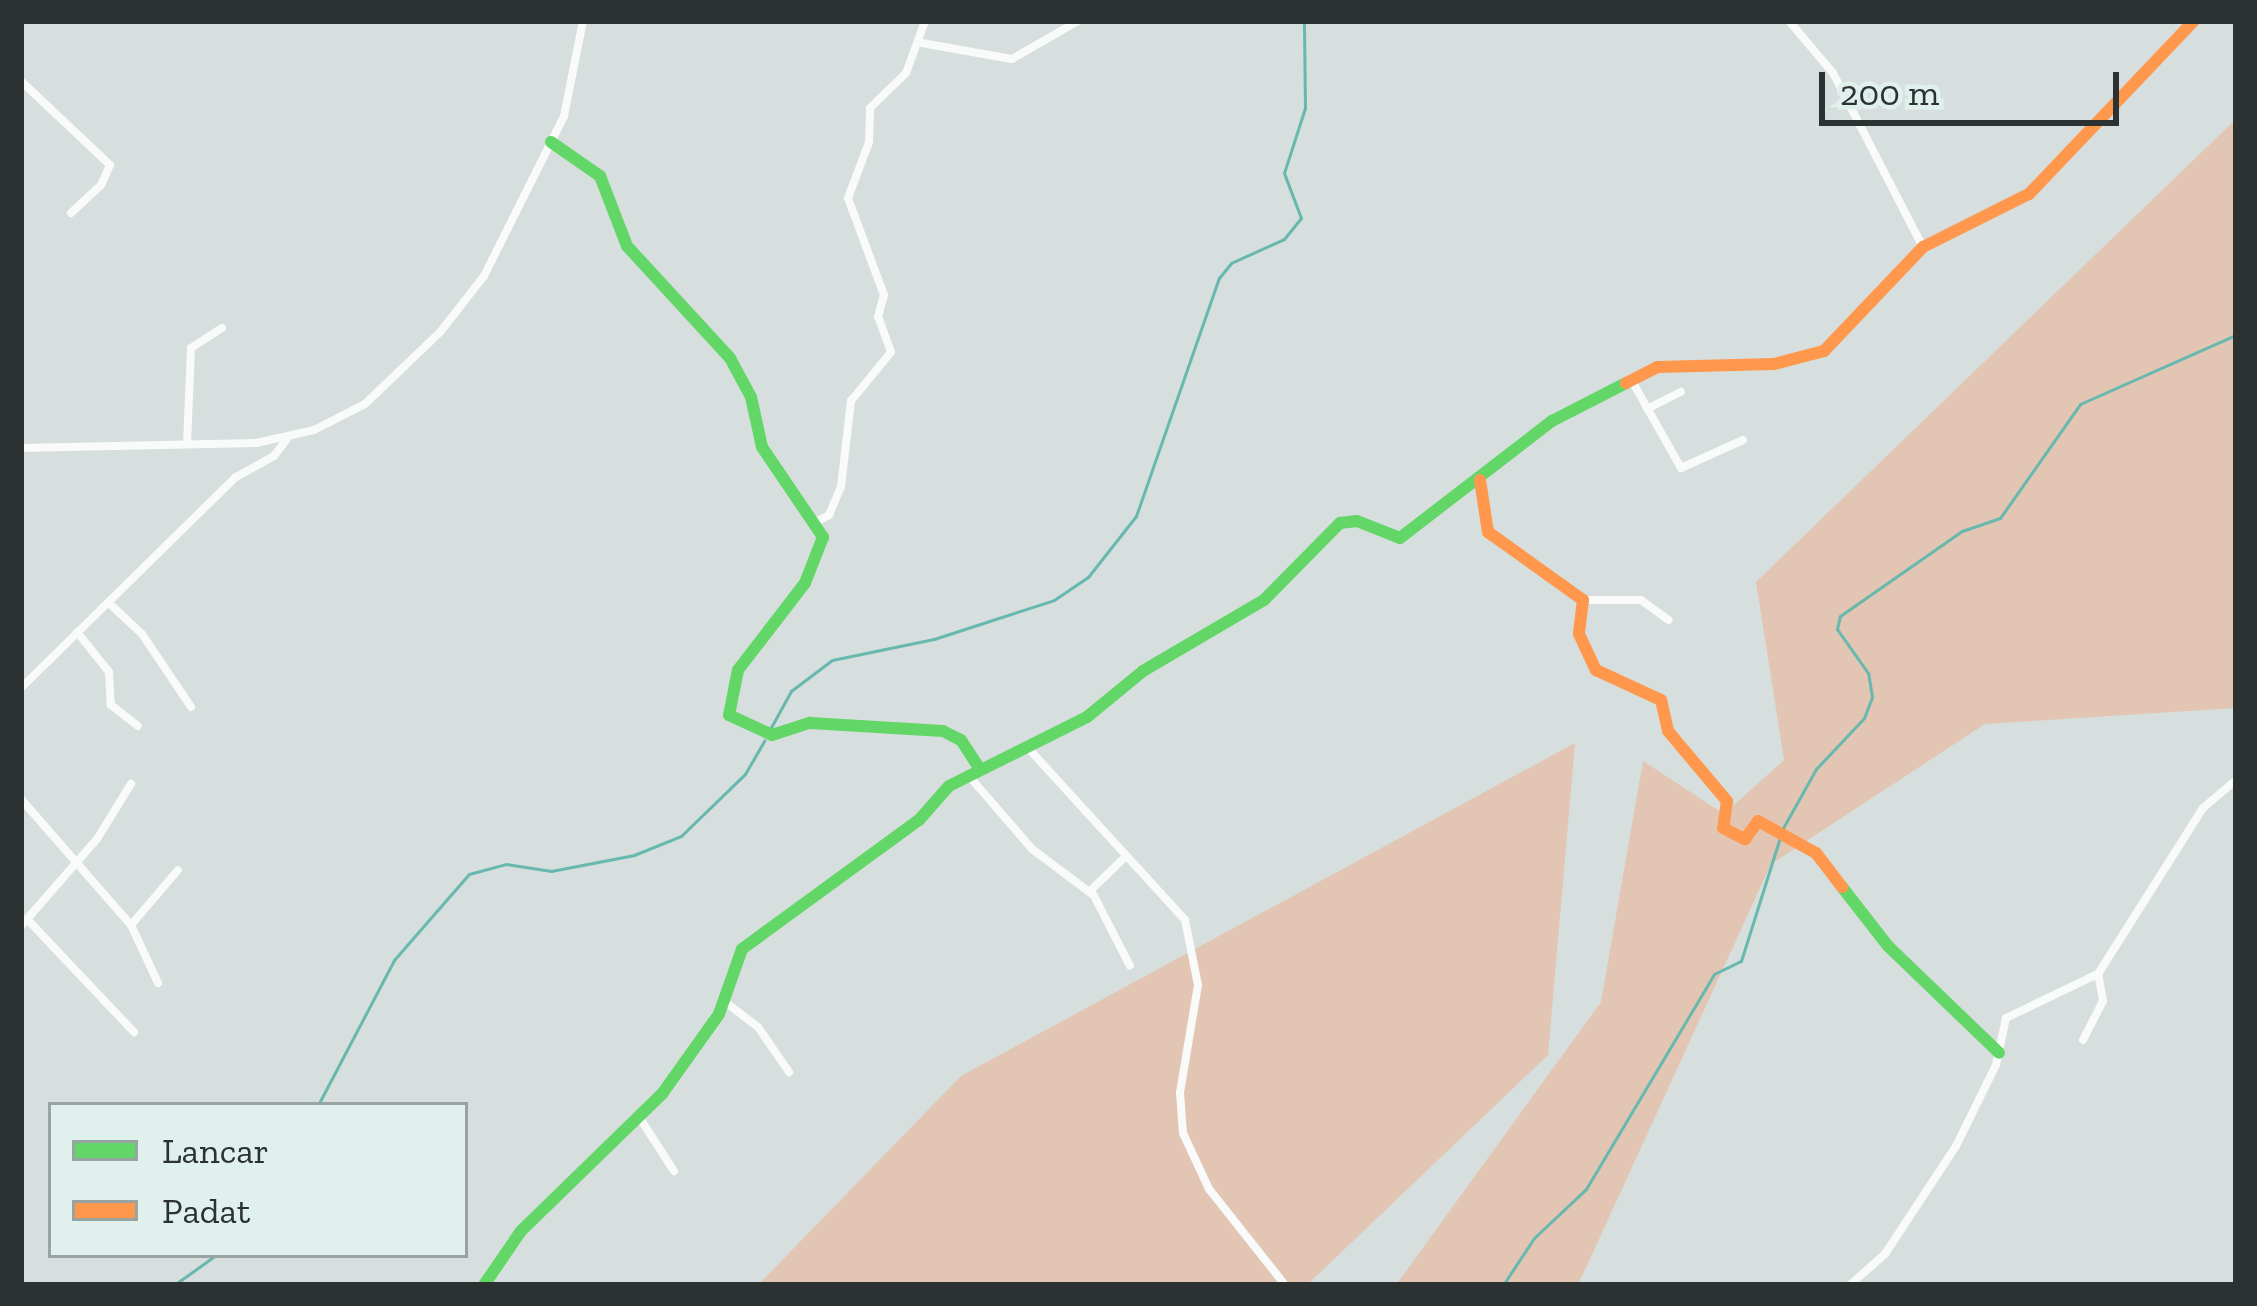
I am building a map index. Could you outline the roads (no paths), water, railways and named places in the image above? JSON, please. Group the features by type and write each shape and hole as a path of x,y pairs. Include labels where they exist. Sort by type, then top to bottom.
{"street":[{"path":"21,448 286,439 365,404 441,331 484,276 551,142 580,67 584,21"},
{"path":"816,522 829,515 841,487 851,401 891,352 878,317 884,295 855,232 850,190 869,142 870,108 906,73 922,43 925,21"},
{"path":"922,43 1012,59 1078,21"},
{"path":"1790,21 1833,73 1923,247"},
{"path":"484,1285 521,1231 640,1120 725,1002 742,949 974,772 1087,717 1143,671 1264,600 1340,523 1358,521 1400,538 1552,422 1670,363 1757,366 1818,355 1923,247 2029,194 2194,21"},
{"path":"21,82 110,165 71,213"},
{"path":"551,142 600,176 627,247 730,358 751,397 762,447 823,537 805,583 757,637 727,695 734,720 768,734 810,723 943,730 961,740 974,772 1032,849 1092,894 1130,966"},
{"path":"187,444 190,348 222,328"},
{"path":"1632,381 1681,467 1744,440"},
{"path":"1647,410 1681,392"},
{"path":"21,688 236,477 274,456 286,439"},
{"path":"1480,480 1488,532 1583,600 1647,601 1669,620"},
{"path":"1583,600 1579,634 1596,670 1661,700 1668,731 1727,800 1723,828 1745,839 1758,821 1816,853 1888,946 1999,1053"},
{"path":"109,603 142,634 191,707"},
{"path":"77,632 109,671 111,705 138,726"},
{"path":"1027,747 1124,858 1178,907 1191,933 1198,986 1179,1107 1189,1154 1285,1285"},
{"path":"1850,1285 1906,1225 1999,1053 2009,1013 2098,974 2203,808 2236,780"},
{"path":"130,784 78,863 24,923 134,1032"},
{"path":"21,799 131,925 158,983"},
{"path":"1092,894 1096,878 1124,858"},
{"path":"131,925 178,870"},
{"path":"2083,1040 2103,1001 2098,974"},
{"path":"725,1002 758,1028 789,1072"},
{"path":"640,1120 674,1171"}],"waterway":[{"path":"769,731 791,691 832,660 934,639 1054,600 1088,577 1136,516 1219,278 1231,263 1284,239 1301,218 1284,173 1305,108 1304,21"},
{"path":"1783,828 1816,769 1864,718 1872,697 1868,673 1837,629 1840,616 1962,531 2000,518 2080,404 2236,335"},
{"path":"320,1102 394,960 469,874 506,864 551,871 634,855 681,836 745,774 765,740"},
{"path":"1503,1285 1534,1238 1586,1189 1714,974 1741,961 1780,837"},
{"path":"174,1285 212,1258"}]}
